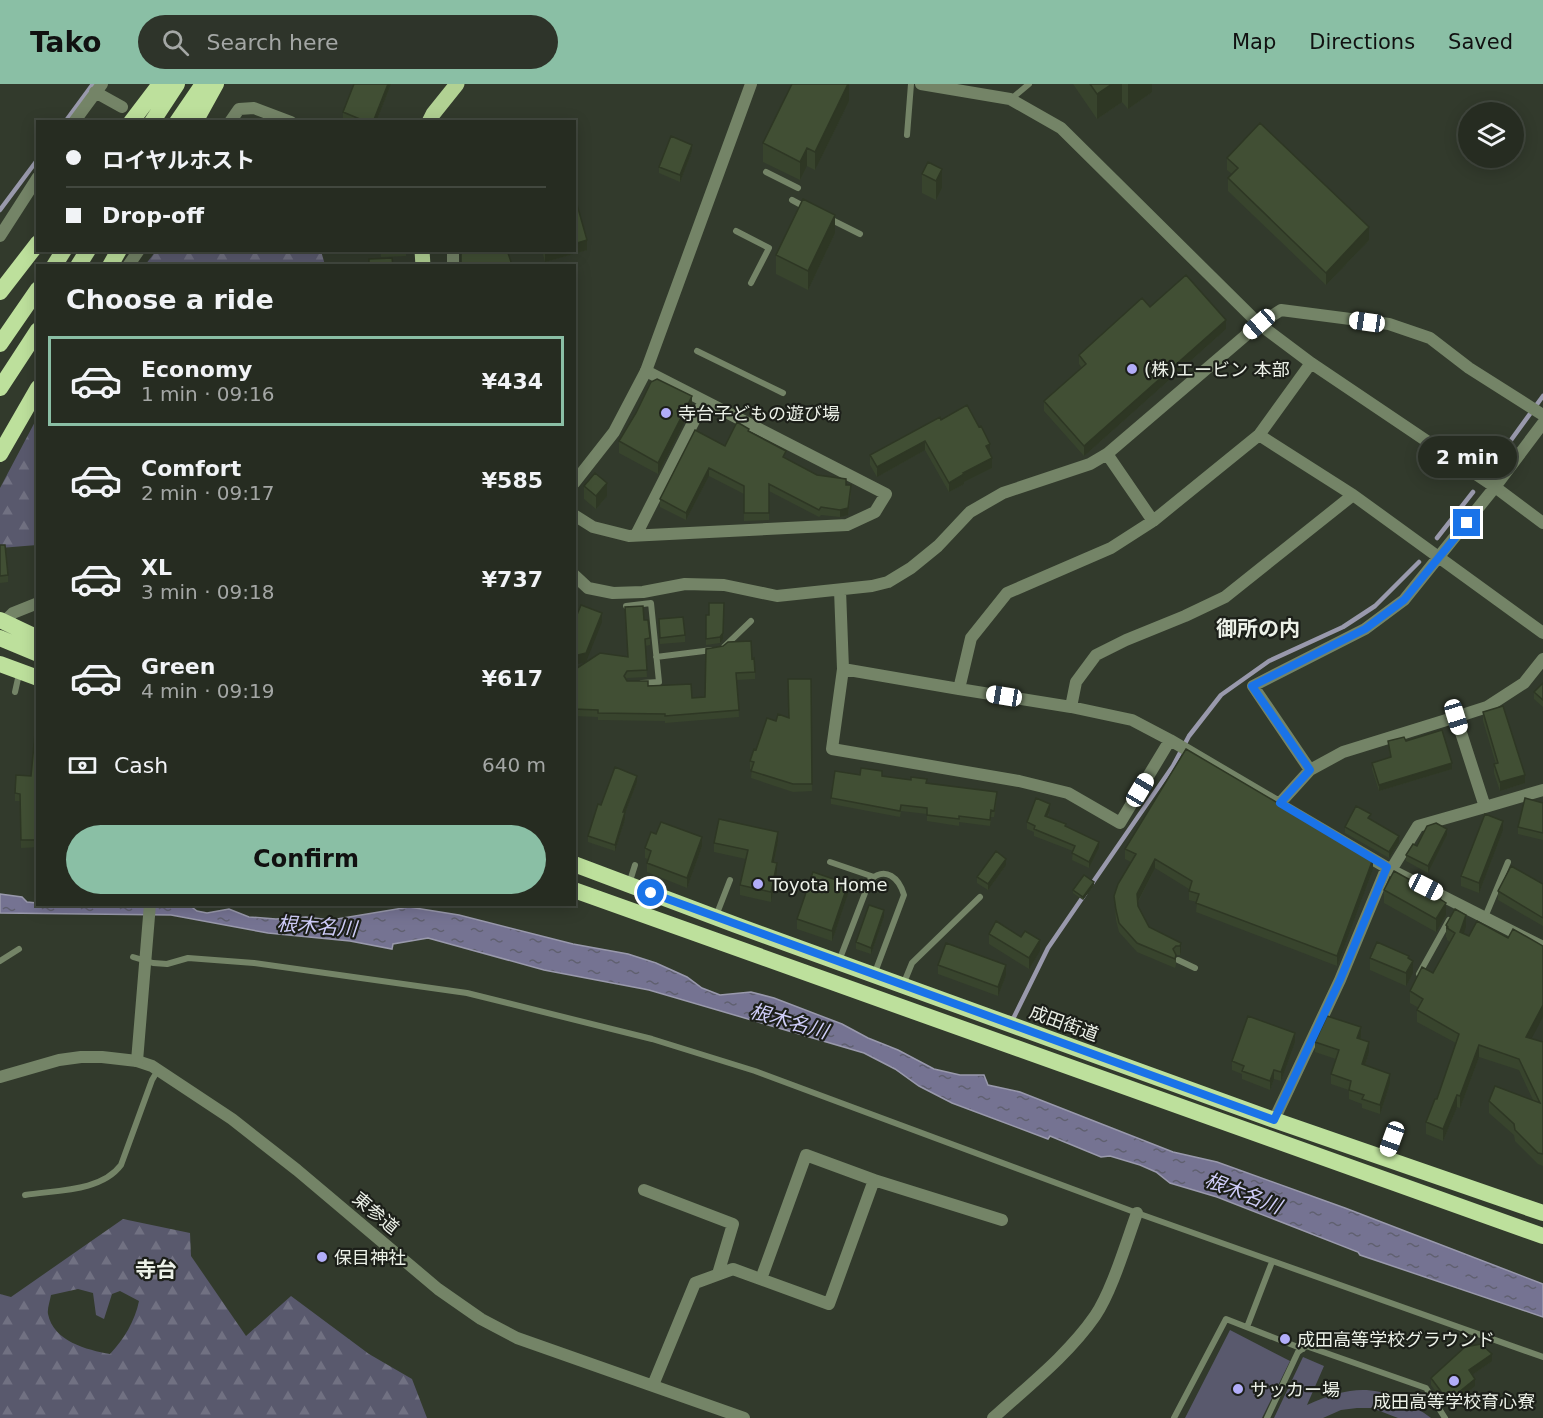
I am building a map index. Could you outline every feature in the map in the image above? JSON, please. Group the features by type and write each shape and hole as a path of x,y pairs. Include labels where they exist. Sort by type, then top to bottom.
{"highway":[{"path":"127,114 160,84"},
{"path":"153,120 177,84"},
{"path":"178,120 203,84"},
{"path":"196,120 216,84"},
{"path":"0,292 36,246"},
{"path":"0,344 36,292"},
{"path":"0,388 36,333"},
{"path":"0,454 35,397"},
{"path":"2,626 36,637"},
{"path":"2,626 36,652"},
{"path":"0,664 36,677"},
{"name":"成田街道","path":"576,865 716,918 1274,1120 1543,1213"},
{"path":"576,891 1543,1236"}],"main road":[{"path":"430,120 457,84"}],"street":[{"path":"576,480 614,432 646,371 751,84"},
{"path":"921,84 1010,99 1060,128 1259,324 1311,363 1495,487 1543,523"},
{"path":"75,120 99,88 127,114"},
{"path":"231,120 239,109 254,108 286,120"},
{"path":"0,236 36,180"},
{"path":"576,577 588,588 613,593 643,592 685,584 724,585 777,596 872,586 888,582 911,568 938,546 970,512 1010,490 1090,464 1107,454 1259,324 1281,310 1389,324 1431,338 1469,368 1543,418 1495,487 1404,600 1365,629 1252,686 1310,770"},
{"path":"958,689 971,638 1007,593 1110,548 1153,521 1259,435 1311,363"},
{"path":"576,516 593,527 628,536 847,525 875,512 886,494 646,371"},
{"path":"636,535 704,401"},
{"path":"1259,435 1353,495 1543,633"},
{"path":"1107,454 1153,521"},
{"path":"1071,707 1076,682 1096,655 1225,597 1353,495"},
{"path":"840,590 843,669 832,749 1019,781 1068,793 1120,824 1172,741"},
{"path":"2,626 12,613 36,604"},
{"path":"1280,803 1310,770 1343,752 1487,707 1524,683 1543,659"},
{"path":"843,669 1071,707 1132,720 1280,803 1389,868 1543,947"},
{"path":"1456,717 1485,807"},
{"path":"1274,1120 1340,980 1389,868 1418,826 1543,790"},
{"path":"136,1061 141,956 150,906"},
{"name":"東参道","path":"0,1077 59,1060 81,1057 136,1061 158,1070 241,1126 438,1289 482,1319 517,1338 744,1418"},
{"path":"761,1279 806,1155 874,1180 1002,1220"},
{"path":"653,1385 695,1283 733,1269 829,1304 874,1180"},
{"path":"644,1190 733,1224 718,1274"},
{"path":"993,1418 1075,1342 1096,1315 1137,1213"}],"lane":[{"path":"907,135 911,84"},
{"path":"1010,99 1029,84"},
{"path":"766,172 798,188"},
{"path":"792,200 812,210"},
{"path":"821,215 860,234"},
{"path":"736,231 769,248 751,283"},
{"path":"697,351 783,393"},
{"path":"626,606 651,603 658,682 639,683"},
{"path":"656,657 722,648 752,621"},
{"path":"15,692 20,670"},
{"path":"830,862 874,877"},
{"path":"1485,917 1508,862"},
{"path":"629,885 635,865"},
{"path":"839,962 870,880 884,873 894,876 900,883 904,894 874,975"},
{"path":"716,918 730,880"},
{"path":"903,986 912,963 980,897"},
{"path":"1416,980 1458,903"},
{"path":"0,961 18,950"},
{"path":"141,956 166,964 188,958 254,963 467,993 652,1039 755,1071 1272,1262 1543,1357"},
{"path":"1178,960 1195,968"},
{"path":"25,1195 96,1184 115,1174 121,1166 152,1080 158,1070"},
{"path":"1385,1159 1392,1139"},
{"path":"1247,1327 1272,1262"},
{"path":"1174,1418 1226,1319 1303,1349"},
{"path":"1267,1418 1298,1352 1306,1346 1426,1388 1445,1418"}],"green space":[{"path":"155,252 321,252 325,264 146,264"},
{"path":"36,420 36,545 0,548 0,488"},
{"path":"123,1219 190,1233 191,1256 246,1336 291,1296 369,1354 412,1379 427,1418 0,1418 0,1294 11,1297","holes":["78,1289 93,1293 96,1315 104,1319 112,1294 120,1291 139,1301 128,1329 110,1354 72,1343 57,1331 48,1314 51,1295"]},
{"name":"サッカー場","path":"1230,1330 1290,1361 1262,1418 1185,1418"},
{"path":"1303,1357 1324,1366 1307,1405 1341,1393 1371,1390 1400,1399 1431,1418 1398,1418 1372,1408 1357,1408 1341,1410 1323,1418 1274,1418"}],"water":[{"name":"根木名川","path":"0,894 22,897 27,902 36,903 36,906 190,906 197,911 207,913 229,909 249,917 276,919 306,917 331,920 409,907 459,915 573,944 628,954 656,963 720,995 751,992 774,998 842,1024 934,1069 960,1075 984,1075 988,1085 1020,1092 1173,1152 1217,1162 1543,1284 1543,1317 1360,1255 1358,1252 1217,1197 1170,1183 1156,1172 1140,1165 1110,1156 1101,1157 1050,1136 1048,1139 952,1103 864,1053 649,990 544,970 428,938 393,944 392,949 350,941 268,933 171,915 0,913"}],"building":[{"path":"354,84 388,84 374,120 362,120 343,112"},
{"path":"792,84 848,84 815,152 807,148 800,162 763,143"},
{"path":"1090,84 1112,84 1097,94"},
{"path":"1260,123 1369,227 1326,273 1228,178 1238,168 1227,158"},
{"path":"671,136 692,145 680,175 659,167"},
{"path":"928,162 942,169 936,181 922,174"},
{"path":"803,199 835,215 808,271 776,255"},
{"path":"576,201 587,240 576,243"},
{"path":"461,252 508,252 511,262 506,264 461,264"},
{"path":"392,258 393,264 369,264 369,259"},
{"name":"(株)エービン 本部","path":"1186,275 1226,320 1084,446 1044,401 1086,364 1079,355 1142,298 1150,307"},
{"path":"657,379 692,396 658,463 619,441 651,382"},
{"path":"967,405 990,444 986,446 992,458 949,483 925,441 877,467 870,455"},
{"path":"737,422 749,429 748,431 786,451 783,457 817,475 846,479 846,485 851,485 848,508 840,510 821,507 819,510 769,484 769,513 744,513 744,486 709,468 686,513 660,499 695,430 725,446"},
{"path":"595,473 607,483 596,496 584,486"},
{"path":"0,545 5,545 8,575 0,576"},
{"path":"709,603 724,603 723,633 720,637 706,639 706,615 709,615"},
{"path":"581,605 602,613 586,653 576,656 576,617"},
{"path":"643,606 644,620 648,620 650,638 645,639 647,670 627,671 624,676 627,681 648,681 648,686 691,684 692,698 705,697 706,649 723,646 728,642 751,641 755,672 736,673 739,710 665,716 665,714 598,713 598,710 576,709 576,669 600,653 628,657 625,607"},
{"path":"683,617 685,635 660,638 659,619"},
{"path":"788,679 811,679 812,784 793,784 751,771 754,762 750,761 767,718 776,721 778,714 789,718"},
{"path":"1543,683 1543,700 1534,692"},
{"path":"1503,706 1525,775 1500,782 1494,764 1498,763 1483,712"},
{"path":"36,724 36,840 21,840 20,794 15,793 16,775 31,776"},
{"path":"1442,730 1452,763 1379,785 1372,763 1391,757 1388,741 1404,737 1406,741"},
{"path":"1186,749 1373,859 1337,956 1196,903 1199,894 1189,891 1192,881 1155,859 1137,894 1138,906 1149,927 1181,943 1173,949 1175,959 1137,943 1119,923 1114,896 1118,884 1136,854 1125,849"},
{"path":"615,767 637,776 623,812 625,812 615,845 588,836 598,804 601,805"},
{"path":"861,768 882,771 882,776 911,780 911,777 927,779 926,783 997,792 994,811 991,810 990,820 959,816 959,819 927,815 927,808 901,805 900,811 831,798 835,771 860,775"},
{"path":"1036,798 1050,804 1045,816 1066,824 1065,826 1099,842 1089,862 1072,853 1075,846 1034,829 1035,826 1027,822"},
{"path":"1525,798 1543,803 1543,833 1518,827"},
{"path":"1356,806 1371,814 1368,818 1399,836 1389,852 1345,827"},
{"path":"1485,814 1503,821 1479,883 1461,876"},
{"path":"719,819 778,832 772,862 777,863 771,892 740,885 748,850 714,843"},
{"path":"661,822 702,837 687,878 647,863 651,851 645,848 651,832 656,834"},
{"path":"1436,823 1447,829 1428,866 1406,855 1413,844 1417,846 1427,826"},
{"path":"996,851 1006,859 988,884 977,877"},
{"path":"1511,866 1543,884 1543,918 1498,891"},
{"path":"1394,871 1441,897 1440,899 1446,903 1436,919 1384,890"},
{"path":"813,872 848,884 832,931 797,919"},
{"path":"1084,875 1094,882 1083,897 1073,890"},
{"path":"869,905 884,910 871,948 856,942"},
{"path":"1455,909 1466,915 1460,932 1469,936 1477,921 1508,938 1513,929 1543,946 1543,1005 1526,1037 1543,1042 1543,1154 1538,1153 1515,1130 1514,1124 1489,1101 1495,1086 1540,1103 1519,1059 1479,1045 1460,1096 1457,1095 1443,1129 1426,1122 1435,1099 1437,1099 1459,1034 1417,1010 1423,999 1410,991 1422,967 1433,973 1455,933 1446,925"},
{"path":"996,921 1021,937 1025,931 1040,940 1029,958 989,934"},
{"path":"1377,942 1409,956 1408,958 1413,961 1406,973 1370,958"},
{"path":"946,943 1006,965 998,987 938,965"},
{"path":"1248,1016 1295,1033 1281,1072 1274,1070 1270,1081 1242,1071 1244,1066 1232,1061"},
{"path":"1327,1016 1361,1027 1357,1038 1369,1042 1362,1064 1390,1074 1380,1105 1362,1099 1364,1095 1349,1090 1351,1081 1331,1074 1339,1050 1315,1042"},
{"name":"成田高等学校育心寮","path":"1481,1344 1492,1354 1469,1370 1475,1379 1448,1401 1431,1378 1465,1347"}],"waterway":[{"path":"66,120 93,84"},
{"path":"0,210 36,162"},
{"path":"1490,469 1543,396"},
{"path":"1437,538 1473,492"},
{"path":"1091,885 1173,766 1189,736 1221,695 1269,661 1343,627 1375,606 1419,562"},
{"path":"1009,1018 1013,1019 1048,948 1085,894"}],"place":[{"name":"(株)エービン 本部","path":"1132,369"},
{"name":"寺台子どもの遊び場","path":"666,413"},
{"name":"Toyota Home","path":"758,884"},
{"name":"保目神社","path":"322,1257"},
{"name":"成田高等学校グラウンド","path":"1285,1339"},
{"name":"成田高等学校育心寮","path":"1454,1381"},
{"name":"サッカー場","path":"1238,1389"}],"district":[{"name":"御所の内","path":"1258,629"},
{"name":"寺台","path":"156,1270"}],"route":[{"path":"651,893 1274,1120 1340,980 1387,867 1280,803 1310,770 1252,686 1365,629 1404,600 1467,523"}]}
